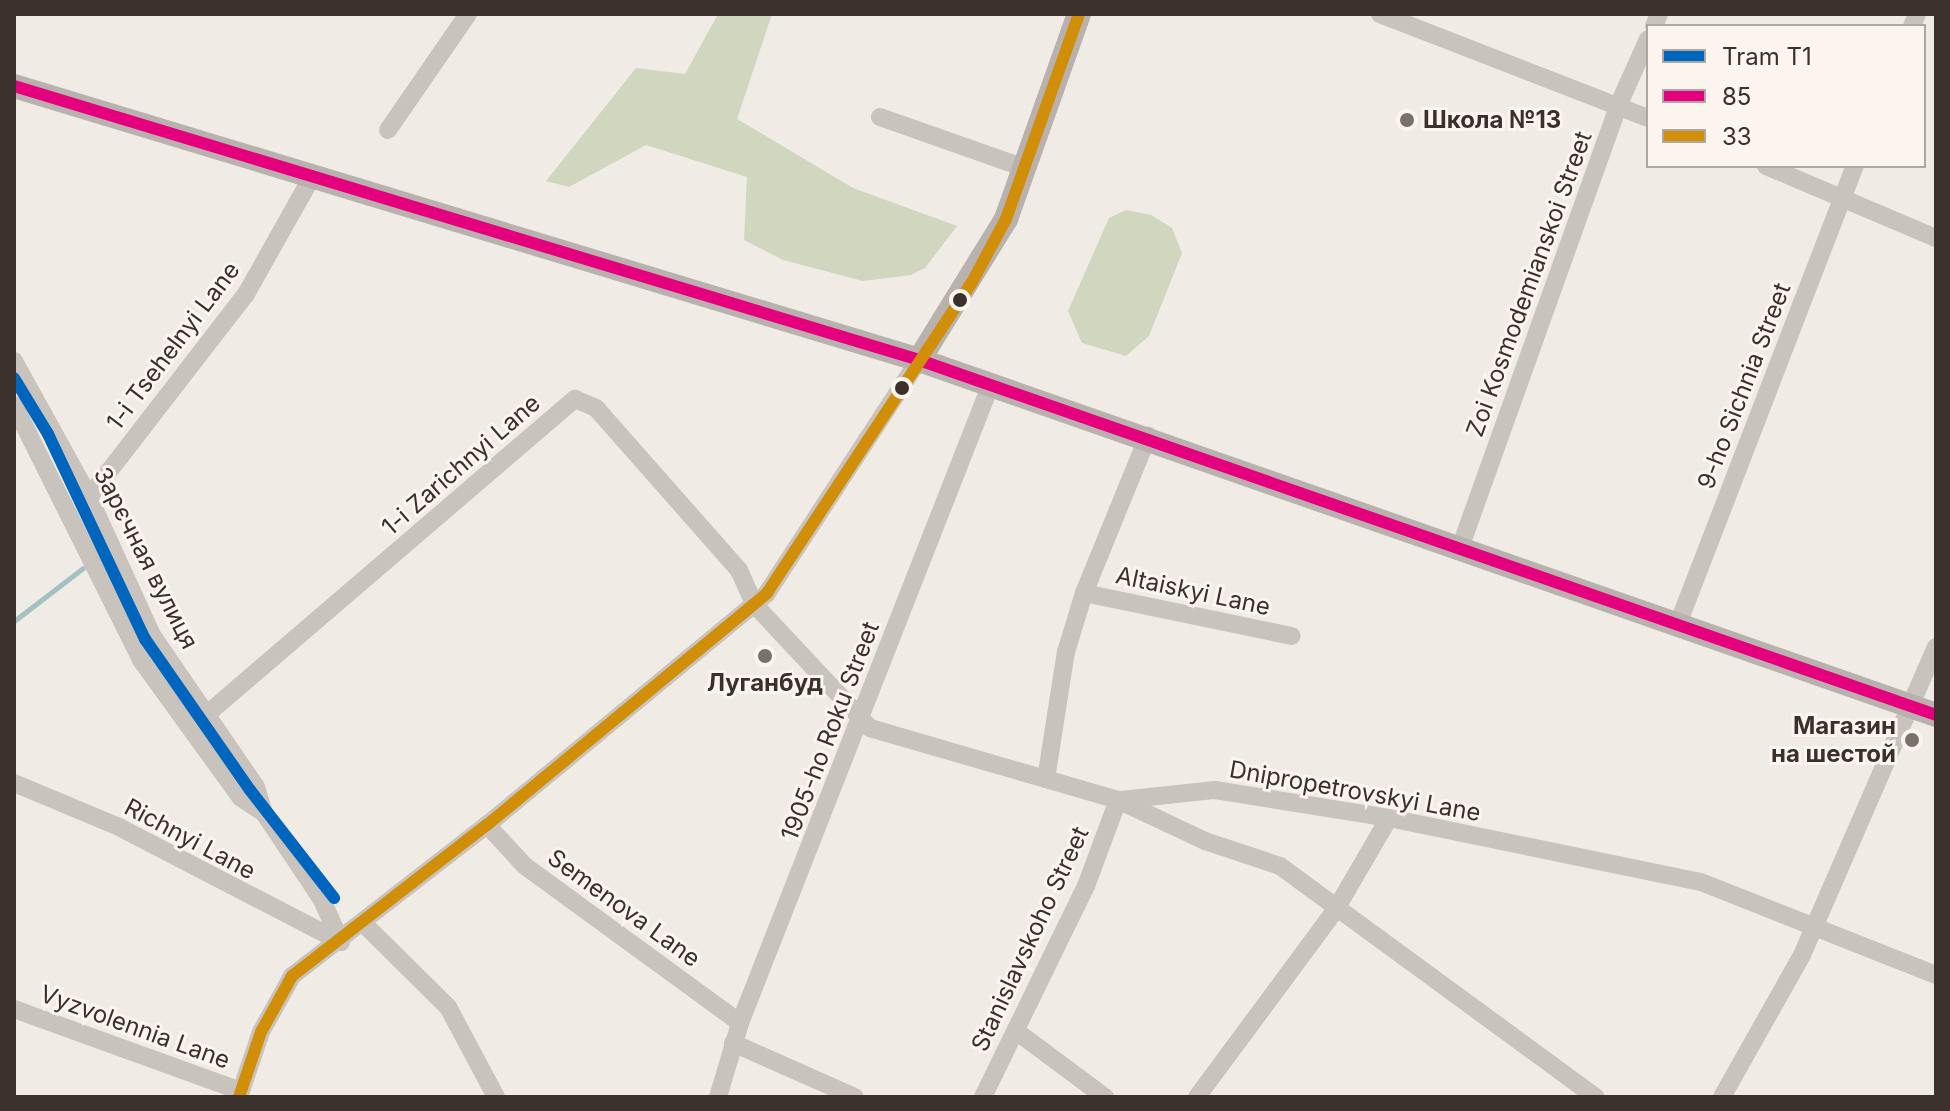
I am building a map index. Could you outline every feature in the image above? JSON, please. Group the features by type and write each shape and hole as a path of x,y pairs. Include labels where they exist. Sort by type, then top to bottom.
{"main road":[{"path":"919,360 971,284 1006,219 1079,14"},
{"path":"14,86 919,360 1148,436 1936,715"}],"street":[{"path":"388,130 468,14"},
{"path":"1380,14 1420,22 1646,117"},
{"name":"Zoi Kosmodemianskoi Street","path":"1460,548 1618,106 1646,43"},
{"path":"880,117 1025,168"},
{"path":"1771,168 1936,238"},
{"name":"9-ho Sichnia Street","path":"1678,624 1854,168"},
{"name":"1-i Tsehelnyi Lane","path":"89,497 246,294 312,177"},
{"path":"240,1094 261,1032 292,976 341,942 487,825 767,593 919,360"},
{"name":"Зарєчная вулиця","path":"14,361 89,497 152,635 256,787 264,813 322,900 341,942"},
{"name":"1905-ho Roku Street","path":"718,1097 740,1023 863,717 991,384"},
{"name":"1-i Zarichnyi Lane","path":"206,715 575,399 596,408 739,570 754,604"},
{"name":"Зарєчная вулиця","path":"14,405 141,660 241,798 264,813"},
{"name":"Altaiskyi Lane","path":"1046,779 1066,652 1084,593 1148,436"},
{"name":"Altaiskyi Lane","path":"1084,593 1292,636"},
{"path":"754,604 863,717 870,728 1118,800 1205,841 1280,866 1596,1097"},
{"path":"1722,1097 1817,924 1846,849 1912,707 1936,647"},
{"name":"Richnyi Lane","path":"14,783 119,827 341,942"},
{"name":"Dnipropetrovskyi Lane","path":"1118,800 1215,790 1389,818 1701,882 1817,924 1936,975"},
{"name":"Stanislavskoho Street","path":"983,1097 1086,886 1118,800"},
{"path":"1197,1097 1336,909 1389,818"},
{"name":"Semenova Lane","path":"487,825 525,866 740,1023"},
{"path":"364,924 448,1007 496,1097"},
{"name":"Vyzvolennia Lane","path":"14,1009 240,1094"},
{"path":"1016,1031 1105,1097"},
{"path":"733,1043 855,1097"}],"green space":[{"path":"718,14 772,14 737,119 853,188 957,226 925,268 911,275 863,281 783,260 744,240 747,177 646,145 569,187 546,181 636,68 685,74"},
{"path":"1126,210 1151,215 1172,228 1182,253 1149,336 1126,356 1082,343 1068,311 1109,218"}],"waterway":[{"path":"14,621 83,568"}],"tram line":[{"name":"T1","path":"14,378 48,434 145,639 250,790 334,898"}],"transit line":[{"name":"33","path":"239,1097 261,1032 292,976 487,825 767,593 971,284 1006,219 1079,14"},
{"name":"85","path":"14,86 919,360 1936,715"}],"place":[{"name":"Школа №13","path":"1407,120"},
{"name":"Луганбуд","path":"765,656"},
{"name":"Магазин на шестой","path":"1912,740"}]}
